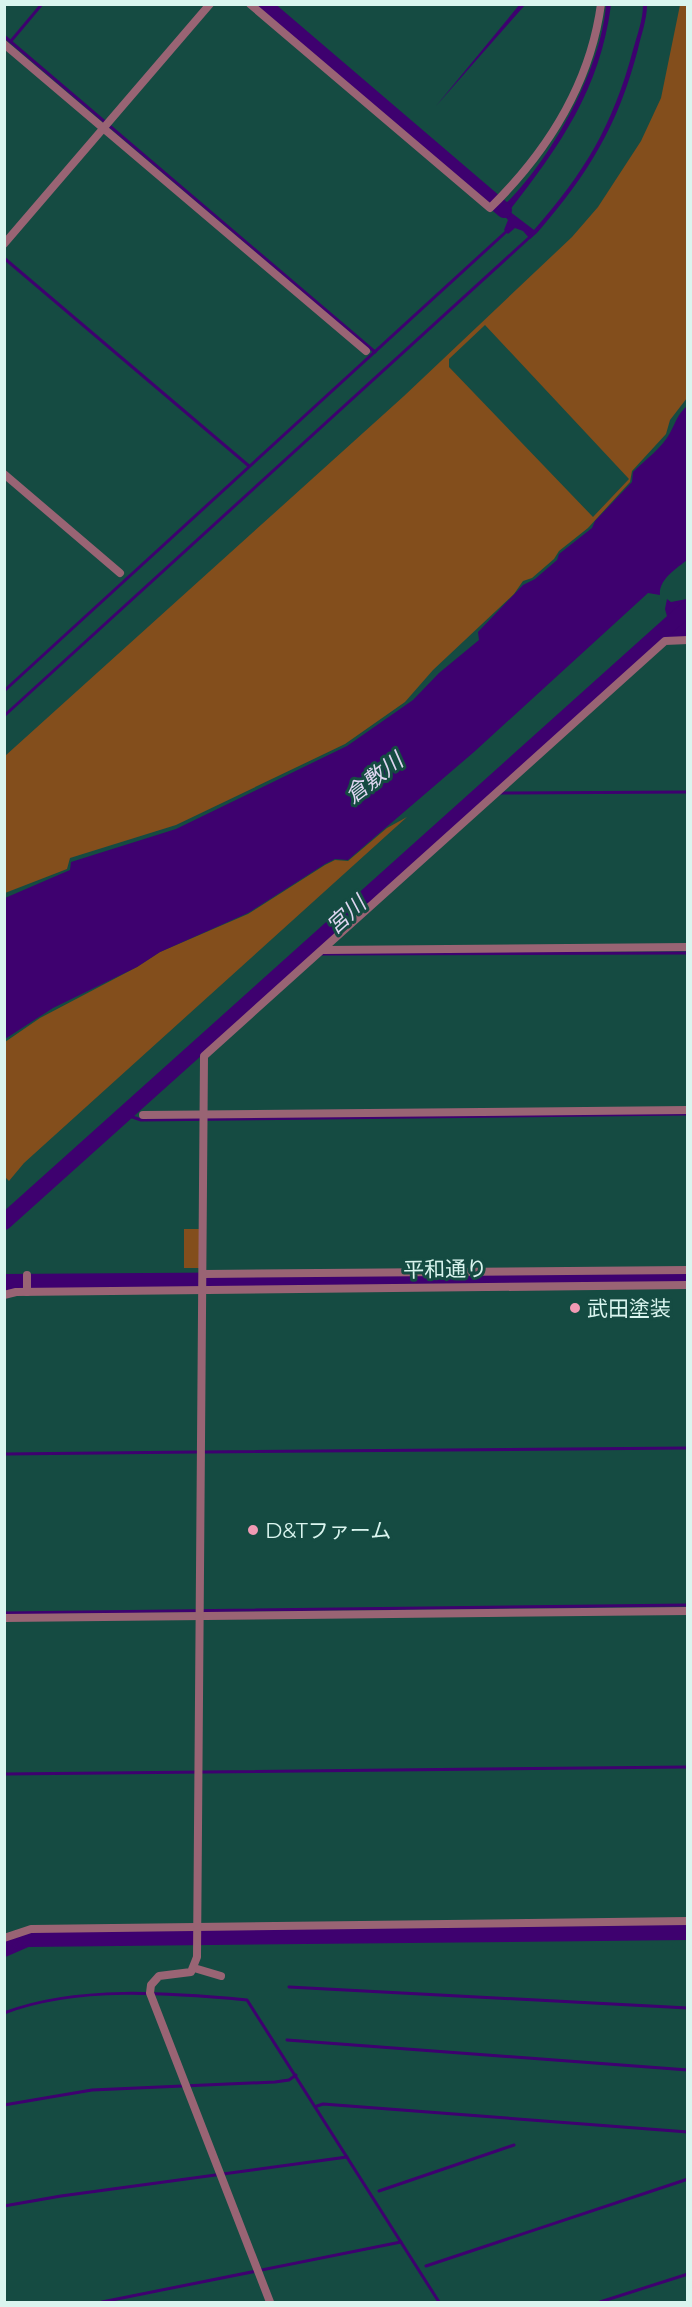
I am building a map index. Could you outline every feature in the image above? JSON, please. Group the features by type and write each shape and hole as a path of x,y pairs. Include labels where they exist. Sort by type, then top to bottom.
{"street":[{"path":"4,244 210,4"},
{"path":"250,4 490,208 531,164 570,104 590,54 601,4"},
{"path":"4,44 107,125 366,351"},
{"path":"4,474 120,573"},
{"path":"270,2302 150,1995 151,1985 159,1976 186,1974 194,1968 197,1933 204,1056 665,640 687,640"},
{"path":"320,952 687,947"},
{"path":"143,1115 204,1118 687,1110"},
{"path":"203,1275 687,1270"},
{"path":"27,1276 27,1290"},
{"name":"平和通り","path":"4,1295 27,1290 687,1285"},
{"path":"4,1618 200,1612 687,1611"},
{"path":"4,1938 31,1929 197,1933 687,1921"},
{"path":"194,1968 221,1976"}],"shaded area":[{"path":"680,5 688,5 687,398 670,420 666,434 632,471 630,482 588,528 559,551 554,559 532,578 523,581 514,594 433,670 405,702 345,744 176,825 70,858 67,869 5,893 5,756 404,396 572,237 598,207 641,141 661,98","holes":["485,325 629,479 593,517 449,367 449,359"]},
{"path":"407,817 24,1163 9,1181 5,1177 5,1042 40,1018 137,967 160,952 248,914 335,860 348,861 387,828"},
{"path":"184,1229 202,1229 201,1268 184,1268"}],"water":[{"path":"520,4 525,5 436,106"},
{"path":"606,5 611,5 606,35 587,90 561,139 509,211 534,230 568,188 595,146 616,102 640,28 643,5 647,5 638,49 621,102 586,169 537,233 530,239 523,231 515,228 508,234 504,230 508,220 499,210 536,169 569,116 594,59"},
{"name":"倉敷川","path":"687,406 687,560 665,579 660,595 648,593 474,752 348,860 335,859 325,864 248,913 160,952 137,967 53,1008 5,1039 5,898 70,870 71,862 176,829 347,746 413,700 439,673 479,640 478,632 523,585 535,579 557,560 559,554 592,528 595,521 632,482 633,472 663,444"},
{"path":"667,599 671,602 687,599 687,637 665,637 652,648 644,640 668,620 665,609"}],"waterway":[{"path":"11,41 42,4"},
{"path":"263,4 504,210"},
{"path":"4,36 375,352"},
{"path":"4,691 508,230"},
{"path":"4,716 531,236"},
{"path":"4,258 249,466"},
{"name":"宮川","path":"4,1222 688,608"},
{"name":"宮川","path":"483,792 493,793"},
{"path":"500,793 688,792"},
{"path":"322,954 688,953"},
{"path":"124,1114 141,1120 688,1114"},
{"path":"4,1282 688,1277"},
{"path":"205,1452 688,1448"},
{"path":"4,1454 196,1452"},
{"path":"4,1613 688,1605"},
{"path":"4,1774 688,1767"},
{"path":"4,1949 27,1939 688,1932"},
{"path":"289,1987 688,2008"},
{"path":"4,2013 62,1998 124,1993 247,2000 439,2302"},
{"path":"287,2040 688,2070"},
{"path":"4,2105 92,2090 275,2082 289,2080 296,2075"},
{"path":"317,2106 323,2104 688,2132"},
{"path":"379,2191 514,2145"},
{"path":"4,2206 61,2196 347,2157"},
{"path":"426,2266 688,2179"},
{"path":"102,2302 401,2242"},
{"path":"600,2302 688,2274"}],"place":[{"name":"武田塗装","path":"575,1308"},
{"name":"D&Tファーム","path":"253,1530"}]}
